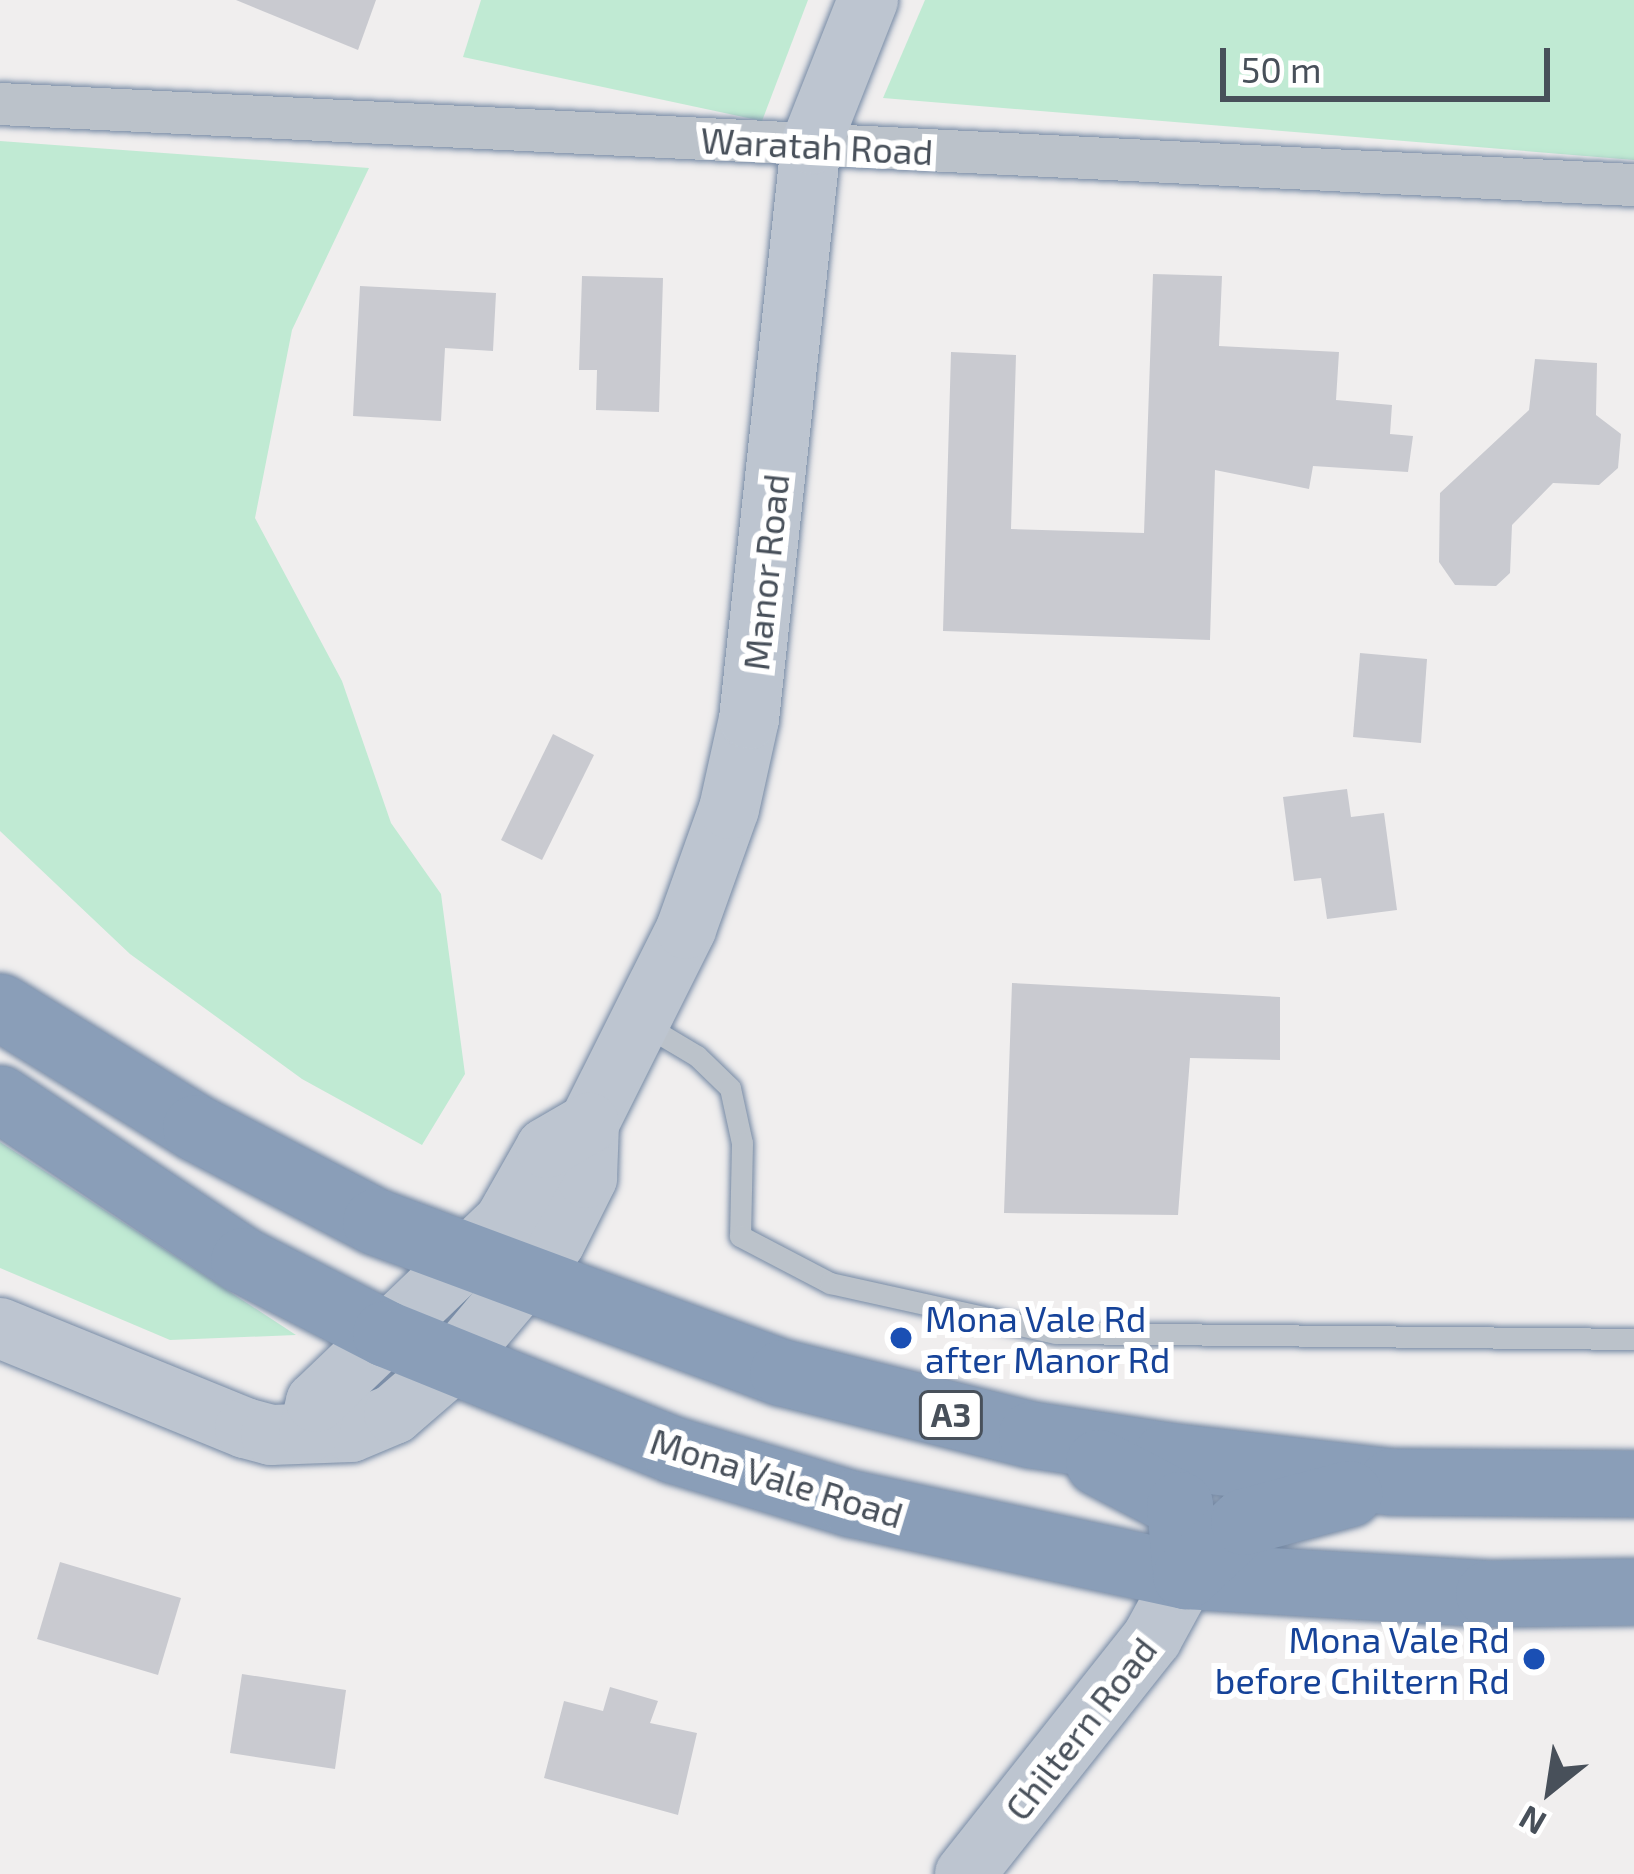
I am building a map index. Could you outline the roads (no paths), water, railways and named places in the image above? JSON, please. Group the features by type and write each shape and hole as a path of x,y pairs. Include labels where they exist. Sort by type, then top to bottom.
{"highway":[{"name":"A3","path":"0,1007 196,1128 495,1271 783,1373 1032,1435 1392,1482 1634,1484"},
{"name":"Mona Vale Road","path":"0,1099 244,1261 386,1334 676,1451 852,1504 1186,1576 1489,1594 1634,1592"},
{"path":"1032,1435 1169,1494 1185,1522 1186,1576"},
{"path":"1186,1576 1233,1529 1261,1514 1392,1482"}],"street":[{"name":"Manor Road","path":"495,1271 504,1222 546,1148 589,1123 641,1023 706,879 749,719 812,144 868,0"},
{"name":"Waratah Road","path":"0,104 1634,184"},
{"path":"309,1432 316,1402 386,1334 495,1271"},
{"path":"0,1328 245,1428 309,1432 374,1425 453,1363 495,1271"},
{"name":"Chiltern Road","path":"965,1874 1152,1638 1186,1576"}],"lane":[{"path":"641,1023 697,1055 730,1088 742,1143 740,1237 830,1283 1055,1333 1634,1339"}],"place":[{"name":"Mona Vale Rd after Manor Rd","path":"901,1338"},
{"name":"Mona Vale Rd before Chiltern Rd","path":"1534,1659"}]}
